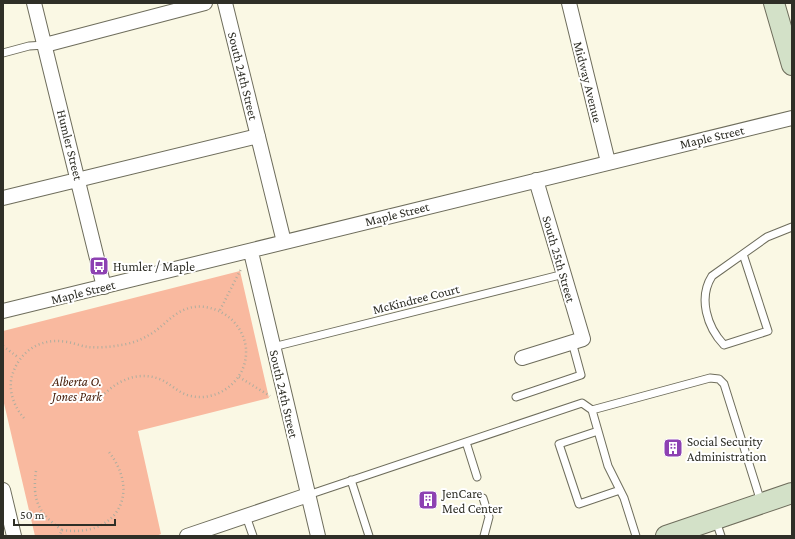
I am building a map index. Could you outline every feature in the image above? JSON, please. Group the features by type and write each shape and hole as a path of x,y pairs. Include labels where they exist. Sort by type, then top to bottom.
{"street":[{"name":"Humler Street","path":"34,3 104,287"},
{"path":"45,45 205,3"},
{"name":"South 24th Street","path":"225,3 284,242"},
{"name":"Midway Avenue","path":"569,3 608,162"},
{"path":"774,3 792,65"},
{"name":"Maple Street","path":"3,311 251,252 284,242 792,118"},
{"path":"3,198 78,181 258,136"},
{"name":"South 25th Street","path":"536,180 564,274 578,340"},
{"name":"South 24th Street","path":"251,252 318,536"},
{"path":"522,358 578,340"},
{"path":"3,490 14,536"},
{"path":"666,536 718,528 761,503 792,493"},
{"path":"187,536 308,495"}],"lane":[{"path":"3,53 30,46 45,45"},
{"path":"743,254 768,331 724,345 717,338 706,313 704,296 706,284 712,276 743,254 767,237 792,227"},
{"name":"McKindree Court","path":"273,347 564,274"},
{"path":"516,397 581,375 578,340"},
{"path":"592,410 710,378 719,379 724,384 761,503"},
{"path":"308,495 582,403 592,410 608,466 620,490 636,536"},
{"path":"598,431 559,444 579,504 620,490"},
{"path":"466,442 477,477"},
{"path":"351,480 369,536"},
{"path":"483,498 489,517 484,536"},
{"path":"246,516 253,536"}],"path":[{"path":"220,310 241,269"},
{"path":"24,418 13,402 11,380 19,358 35,346 45,342 67,342 89,347 122,345 148,336 179,312 191,308 202,307 220,310 240,329 246,353 239,377 224,390 213,396 191,396 180,392 162,380 141,376 130,378 112,386 98,401"},
{"path":"3,346 19,358"},
{"path":"239,377 270,396"},
{"path":"36,472 34,491 39,508 45,517 62,530 81,532 97,528 110,520 124,493 124,483 120,468 109,452"},
{"path":"59,536 62,530"}],"green space":[{"name":"Alberta O. Jones Park","path":"240,271 269,398 138,431 161,534 156,536 35,536 3,399 3,331"}],"place":[{"name":"Humler / Maple","path":"99,266"},
{"name":"Social Security Administration","path":"673,448"},
{"name":"JenCare Med Center","path":"428,500"}]}
